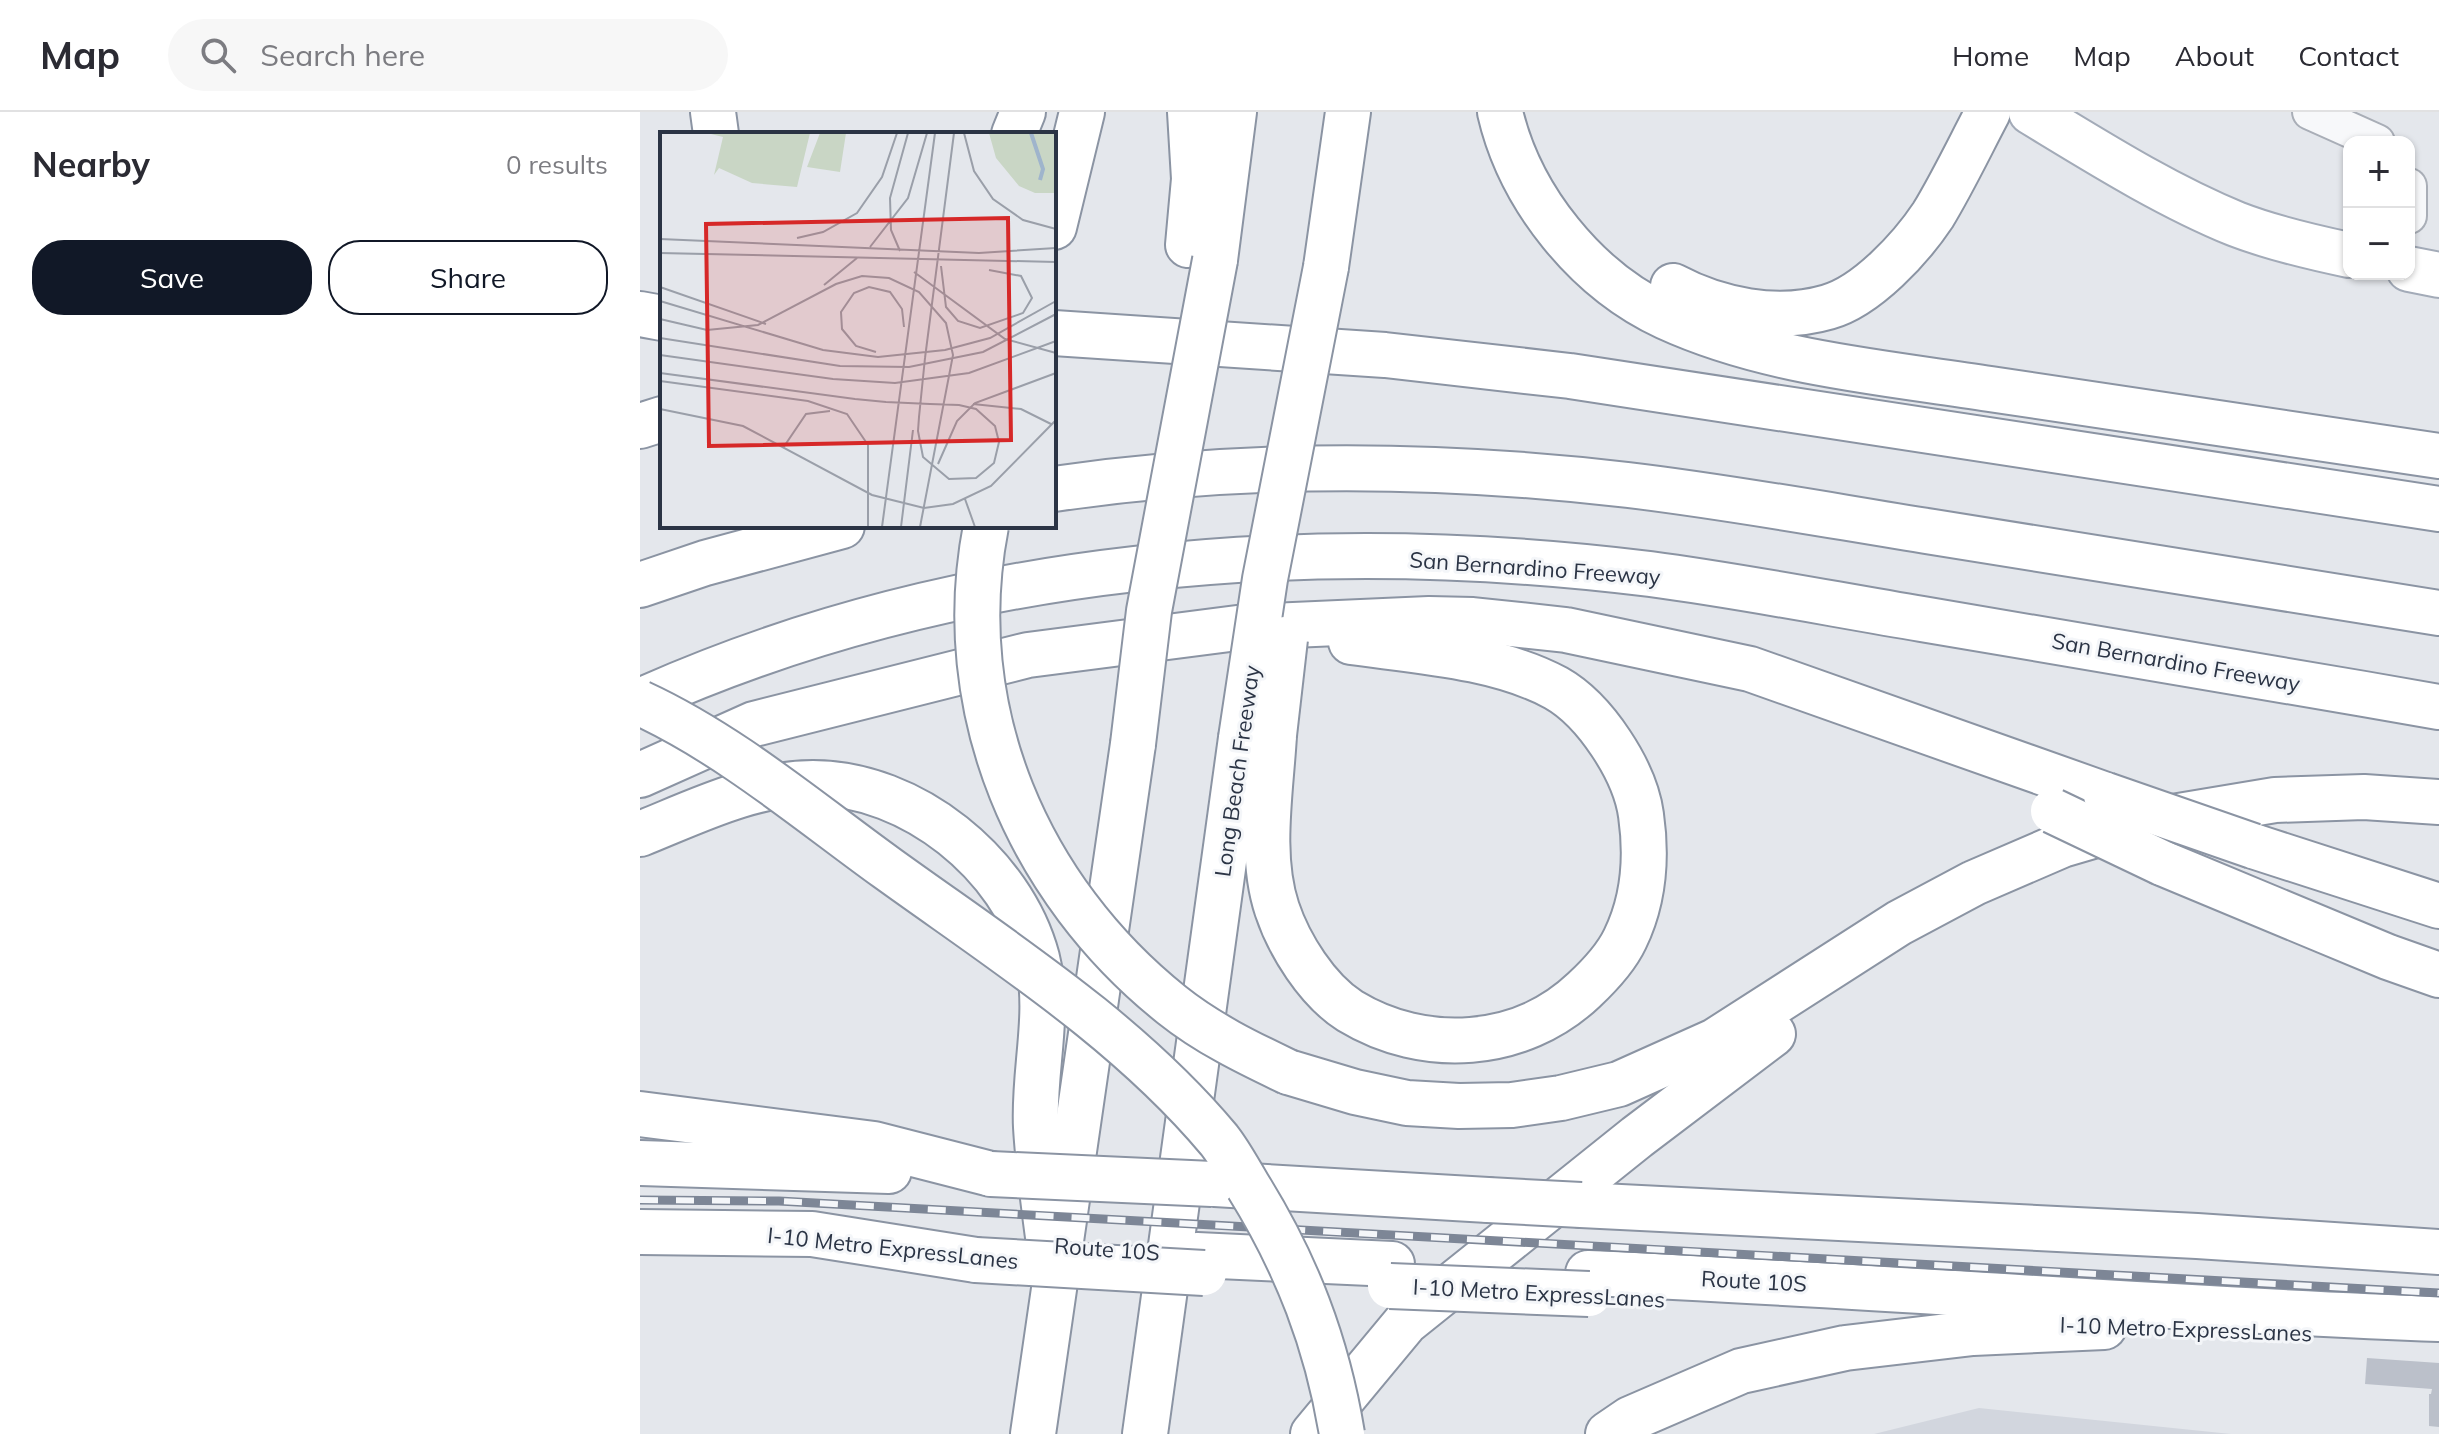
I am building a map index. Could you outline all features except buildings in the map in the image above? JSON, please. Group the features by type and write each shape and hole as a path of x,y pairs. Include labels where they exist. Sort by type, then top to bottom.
{"main road":[{"path":"713,112 716,132"},
{"path":"1015,132 1023,112"},
{"path":"1056,219 1082,112"},
{"path":"1190,112 1200,259"},
{"path":"1033,1434 1200,259 1234,112"},
{"name":"Long Beach Freeway","path":"1145,1434 1258,736 1265,579 1326,267 1348,112"},
{"path":"1500,112 1506,136 1531,192 1574,249 1618,289 1666,317 1692,327 1745,346 1845,367 2439,456"},
{"path":"1519,112 1531,142 1568,202 1624,258 1694,297 1766,313 1797,313 1830,307 1859,291 1907,248 1932,216 1988,112"},
{"path":"2031,112 2176,195 2237,224 2343,254"},
{"path":"2415,270 2439,275"},
{"path":"640,314 660,318"},
{"path":"1056,336 1385,355 1570,376 2439,509"},
{"path":"640,426 660,420"},
{"path":"1056,489 1241,471 1328,468 1407,469 1549,478 1694,494 2439,613"},
{"path":"640,585 705,563 835,528"},
{"path":"986,528 980,555 978,628 983,696 996,754 1021,816 1058,883 1116,954 1173,1006 1242,1050 1288,1072 1355,1092 1407,1103 1512,1105 1561,1098 1619,1084 1715,1041 1924,910 1974,883 2058,828 2137,823 2275,800 2364,797 2439,802"},
{"name":"San Bernardino Freeway","path":"640,702 678,684 803,639 947,600 1097,573 1174,564 1243,558 1340,557 1455,559 1651,575 2439,707"},
{"path":"640,775 754,724 1028,655 1245,627 1398,619 1473,620 1566,630 1750,669 2253,846 2439,906"},
{"path":"1245,627 1443,655 1521,674 1558,689 1588,716 1617,750 1638,795 1645,847 1641,895 1625,940 1598,976 1565,1008 1520,1031 1470,1042 1423,1039 1381,1027 1347,1009 1318,981 1296,952 1276,908 1258,736"},
{"path":"1646,646 1765,689 2058,828 2162,863 2284,915 2439,975"},
{"path":"640,702 667,715 761,777 1050,986 1151,1068 1220,1142 1274,1228 1315,1321 1333,1379 1342,1434"},
{"path":"640,834 745,792 813,783 858,789 904,805 948,829 987,867 1018,912 1037,958 1042,1003 1036,1125 1054,1284"},
{"path":"1313,1434 1406,1322 1637,1137 1814,1003 1942,911 1996,878 2058,828"},
{"path":"640,1114 874,1144 991,1174"},
{"path":"640,1163 1212,1184 2197,1236 2439,1252"},
{"name":"I-10 Metro ExpressLanes","path":"640,1232 812,1234 878,1244 1390,1286 1588,1283 2111,1327 2273,1331 2439,1341"},
{"name":"Route 10S","path":"1588,1283 1764,1281 2265,1312 2439,1319"},
{"path":"1608,1434 1630,1419 1741,1371 1845,1348 1973,1333 2111,1327"}],"street":[{"path":"2310,112 2364,136"}],"shaded area":[{"path":"1979,1408 2231,1434 1874,1434"}],"railway":[{"path":"640,1200 779,1201 2439,1293"}]}
